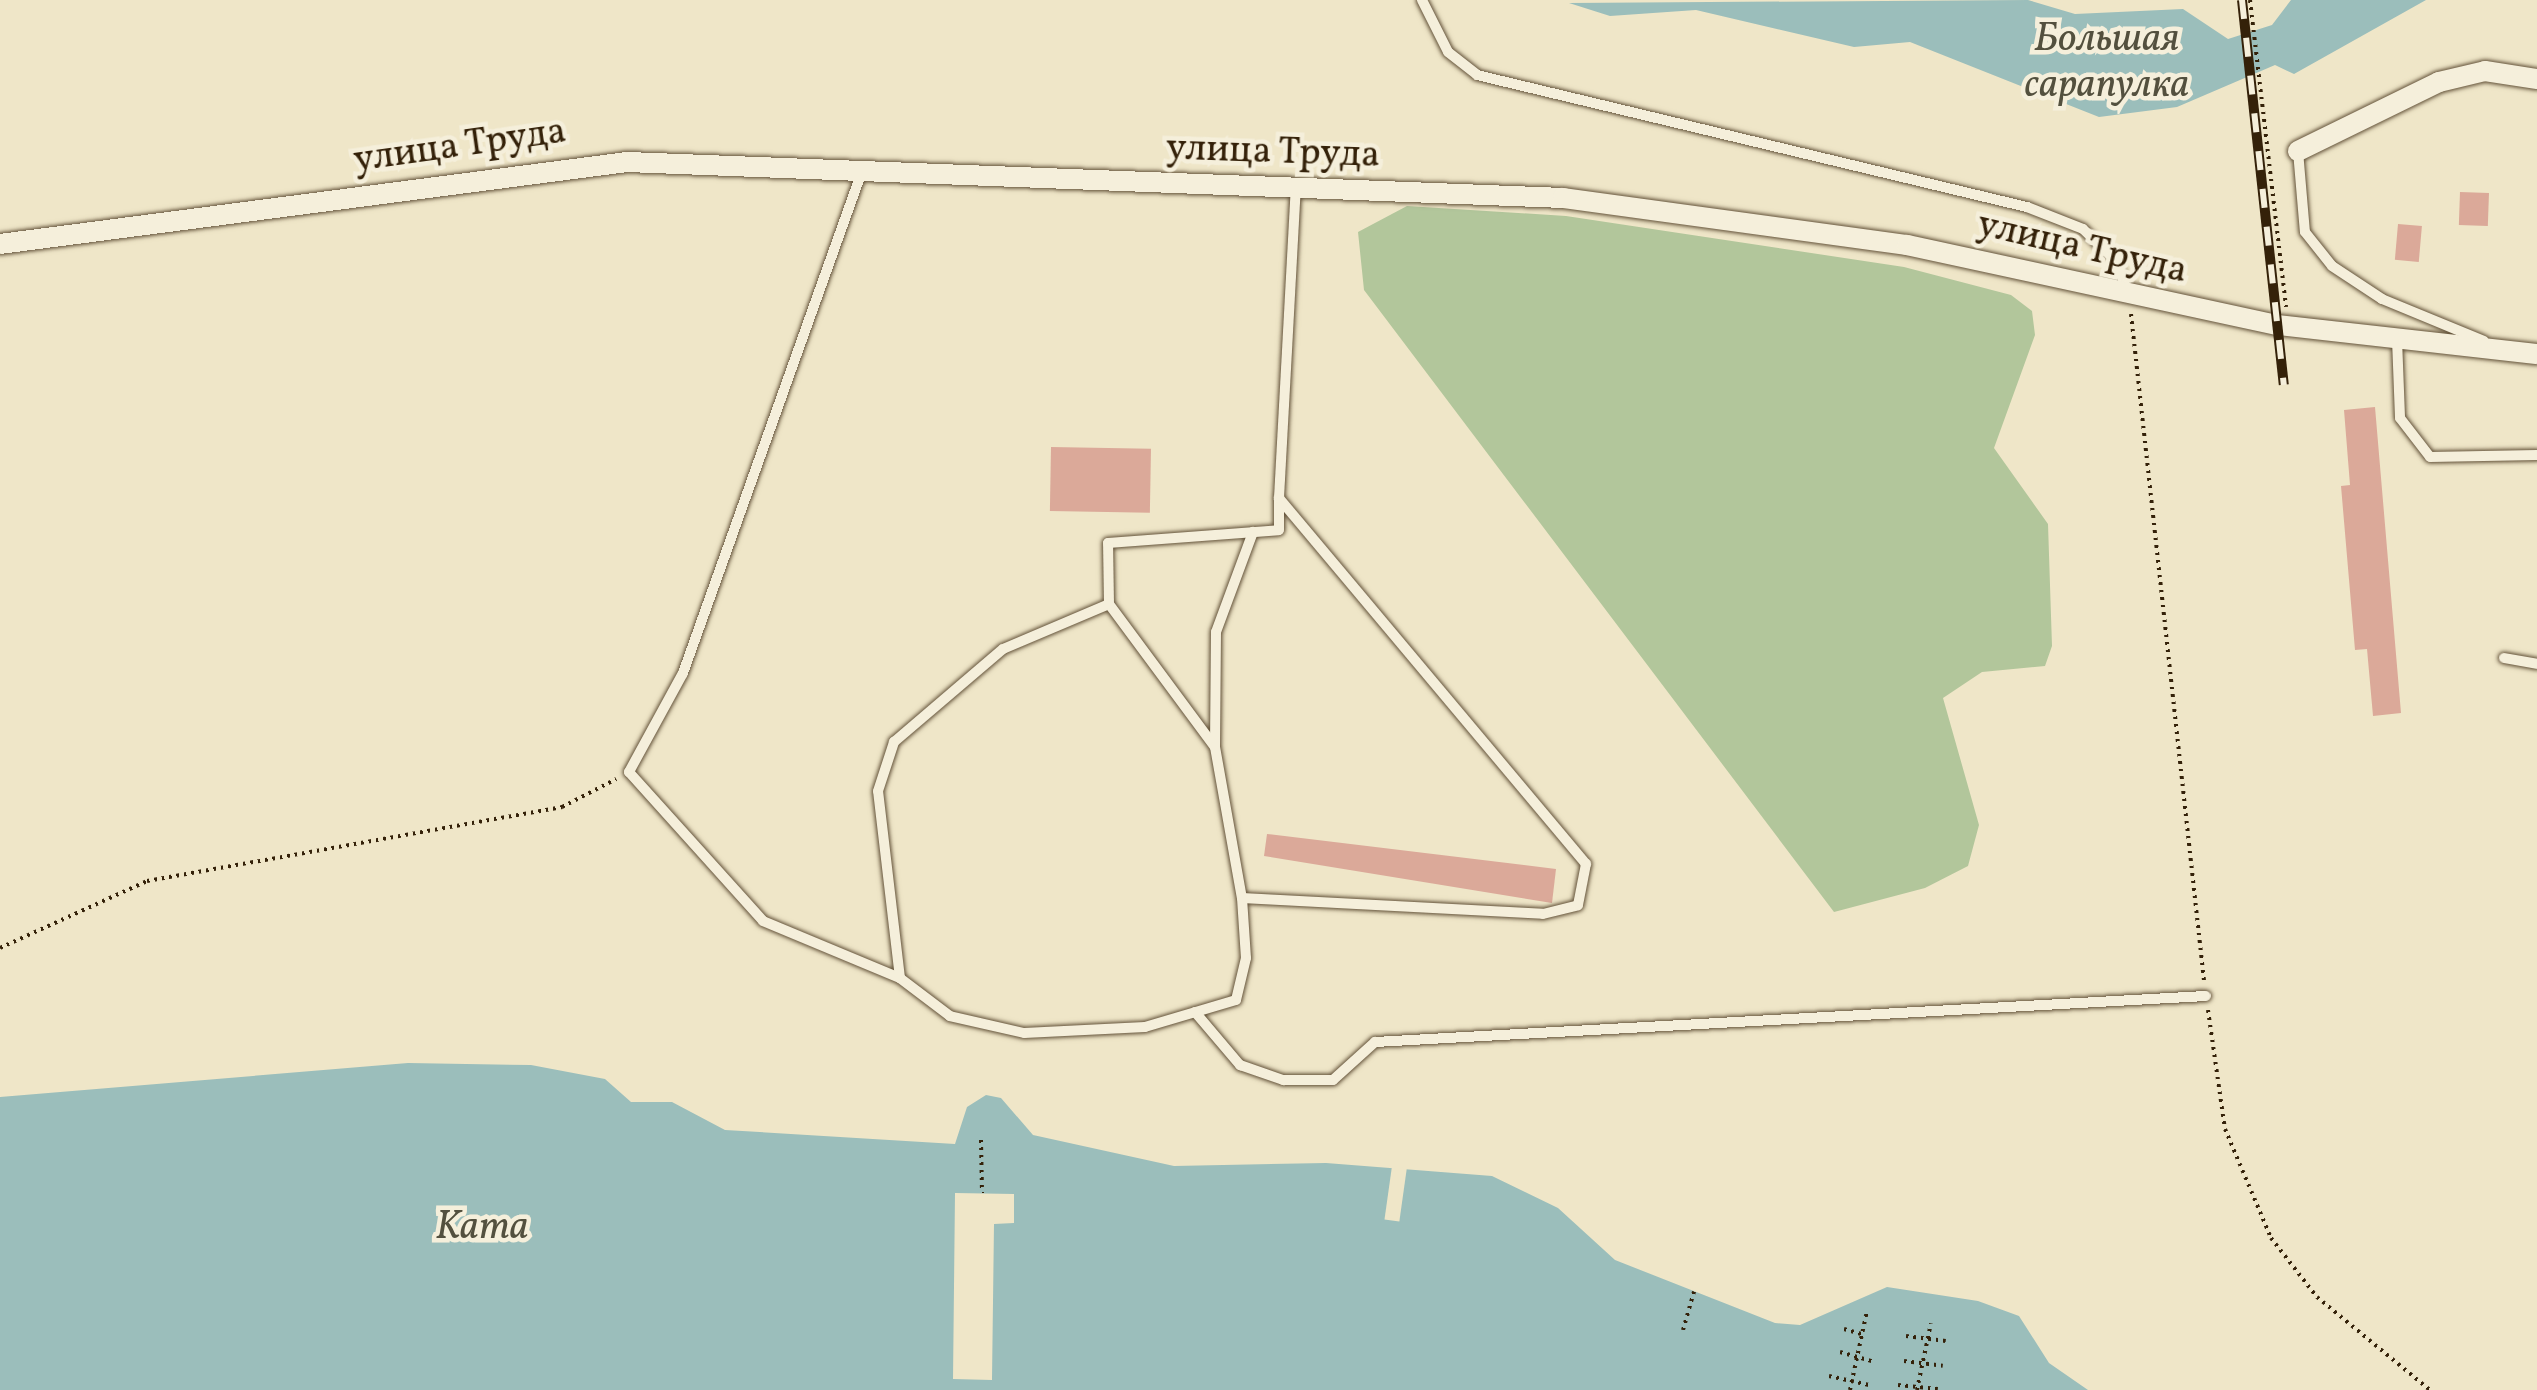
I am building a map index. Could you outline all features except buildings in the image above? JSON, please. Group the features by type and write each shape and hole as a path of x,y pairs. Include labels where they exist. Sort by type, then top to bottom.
{"street":[{"path":"2298,151 2439,82 2484,71 2537,78"},
{"name":"улица Труда","path":"0,244 627,162 1563,198 1907,245 2130,298 2288,327 2537,354"}],"lane":[{"path":"1422,0 1438,38 1477,75 2026,207 2083,229 2115,260 2130,298"},
{"path":"2298,151 2305,232 2332,266 2382,299 2508,351"},
{"path":"861,174 683,673 629,772 762,920 900,978 950,1016 1024,1033 1145,1027 1236,1000 1246,958 1242,898 1216,747 1216,632 1253,532"},
{"path":"1216,747 1109,604 1108,543 1279,530 1296,189"},
{"path":"2397,339 2400,418 2430,457 2537,455"},
{"path":"1242,898 1543,914 1578,905 1586,864 1279,498"},
{"path":"900,978 878,790 894,742 1003,649 1109,604"},
{"path":"2504,658 2537,664"},
{"path":"1195,1012 1240,1065 1283,1080 1333,1080 1375,1042 2206,996"}],"path":[{"path":"2250,0 2260,116 2288,327"},
{"path":"2130,298 2206,996 2225,1129 2271,1238 2317,1296 2430,1390"},
{"path":"0,948 147,882 562,807 629,772"},
{"path":"982,1140 982,1193"},
{"path":"1683,1330 1694,1292"},
{"path":"1850,1390 1866,1311"},
{"path":"1917,1389 1931,1323"},
{"path":"1844,1329 1862,1334"},
{"path":"1906,1336 1946,1341"},
{"path":"1840,1352 1872,1361"},
{"path":"1904,1360 1942,1366"},
{"path":"1829,1376 1869,1386"},
{"path":"1898,1385 1938,1390"}],"green space":[{"path":"1407,206 1566,216 1904,267 2011,295 2032,311 2035,335 1994,448 2048,524 2052,646 2045,666 1982,672 1943,698 1979,825 1968,866 1925,888 1834,912 1364,290 1358,232"}],"water":[{"name":"Большая сарапулка","path":"2028,0 2075,14 2183,9 2228,39 2272,25 2291,0 2426,0 2294,74 2275,65 2177,107 2099,117 1910,42 1854,47 1696,10 1610,16 1569,3"},
{"name":"Kama","path":"408,1063 531,1065 605,1079 631,1102 672,1102 725,1130 955,1144 967,1107 986,1095 1001,1098 1033,1135 1174,1166 1326,1163 1492,1176 1558,1208 1615,1260 1775,1323 1800,1325 1887,1287 1978,1301 2019,1316 2049,1363 2088,1390 0,1390 0,1097"}],"pier":[{"path":"1392,1166 1407,1168 1399,1222 1384,1219"},
{"path":"955,1193 1014,1194 1014,1223 994,1224 992,1380 953,1379"}],"railway":[{"path":"2242,0 2284,385"}]}
